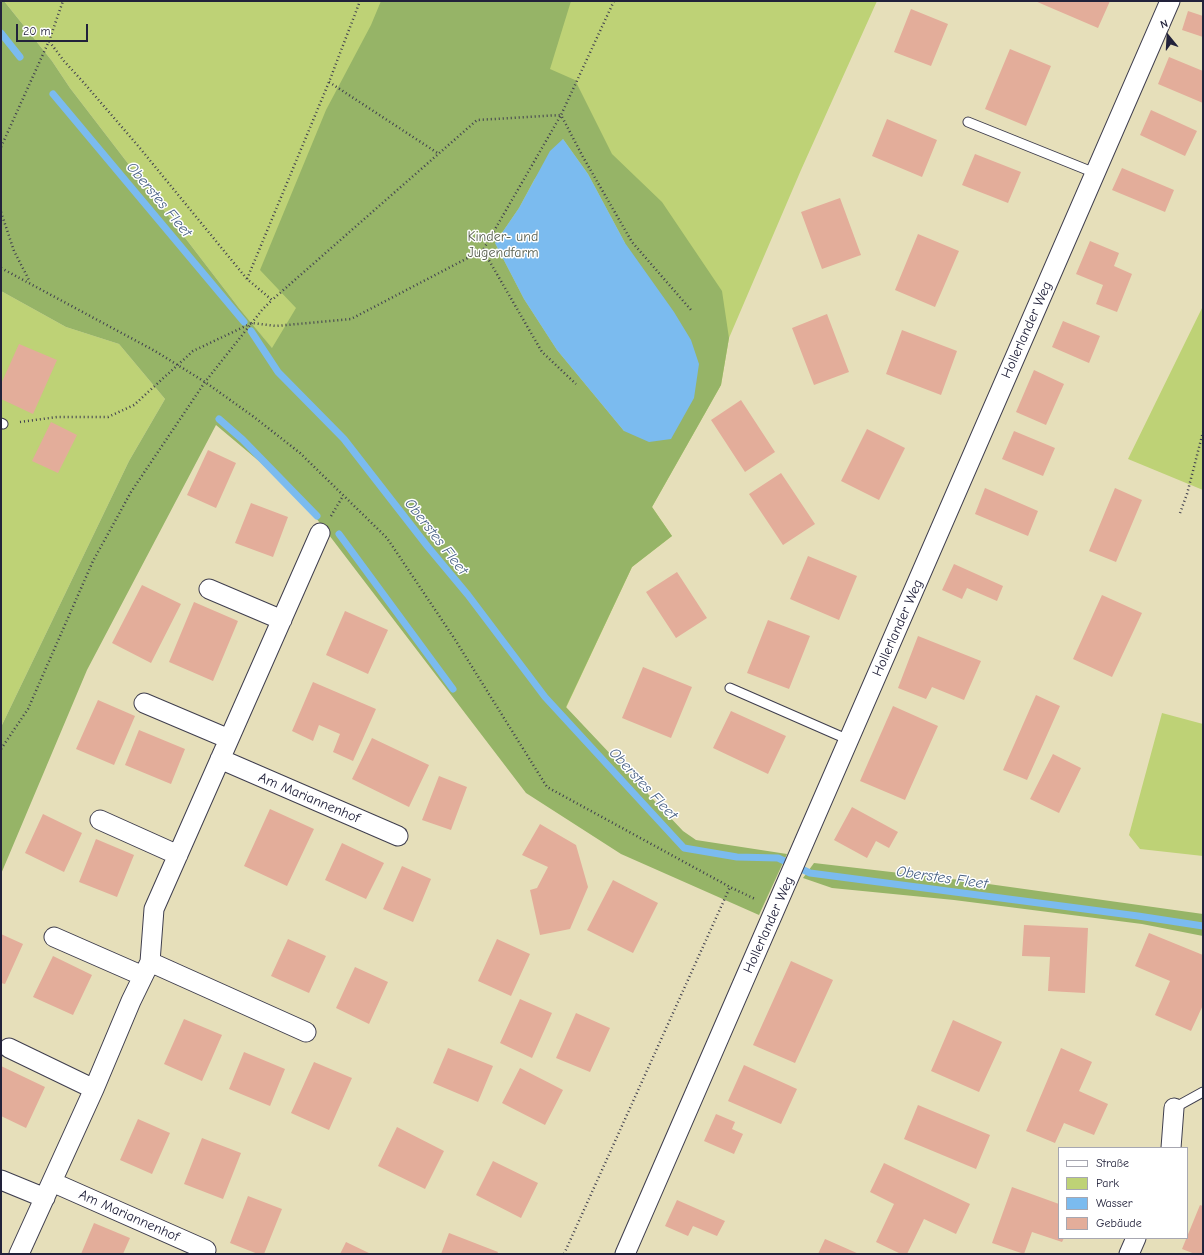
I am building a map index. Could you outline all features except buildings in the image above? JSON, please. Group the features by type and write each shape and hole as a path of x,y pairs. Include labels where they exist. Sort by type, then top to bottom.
{"street":[{"name":"Hollerlander Weg","path":"625,1254 1170,1"},
{"path":"20,1254 146,969 154,909 320,533"},
{"path":"209,589 282,620"},
{"path":"144,704 229,739"},
{"name":"Am Mariannenhof","path":"220,759 398,836"},
{"path":"100,820 178,855"},
{"path":"54,938 146,969 306,1032"},
{"path":"10,1048 94,1089"},
{"path":"1171,1147 1174,1108"},
{"name":"Am Mariannenhof","path":"1,1180 48,1190 206,1250"},
{"path":"1129,1254 1136,1239"}],"lane":[{"path":"968,122 1095,173"},
{"path":"730,688 849,740"},
{"path":"1174,1108 1203,1092"}],"path":[{"path":"1,147 49,41 63,1"},
{"path":"247,279 329,82 360,1"},
{"path":"2,423 58,417 108,417 134,405 193,351 252,323 276,326 351,319 483,250 560,115 614,1"},
{"path":"49,41 64,61 139,147 247,279 272,300"},
{"path":"329,82 439,154"},
{"path":"1,749 28,709 93,562 131,492 205,382 272,300 477,120 560,115"},
{"path":"560,115 632,242 691,310"},
{"path":"1,212 14,251 30,283"},
{"path":"483,250 542,352 576,384"},
{"path":"1,268 155,351 178,365 205,382 254,417 300,453 386,538 454,638 547,786 730,887 776,908"},
{"path":"1180,513 1187,494 1203,432"},
{"path":"564,1254 730,887"}],"green space":[{"path":"1,1 4,1 52,61 70,88 239,308 272,348 296,308 260,270 326,110 371,25 381,1 571,1 550,69 575,80 612,154 662,202 722,291 729,338 721,385 652,507 672,536 632,567 566,707 683,831 696,840 787,854 759,915 621,854 526,793 316,518 260,462 216,425 87,670 1,874 1,727 129,461 165,399 119,344 66,327 1,291","holes":["563,139 588,174 625,243 624,431 557,350 524,299 495,243 519,208 534,180"]},
{"name":"Kinder- und Jugendfarm","path":"4,1 877,1 801,170 729,338 721,385 652,507 672,536 632,567 566,708 239,308 70,88 52,61"},
{"path":"1,291 66,327 119,344 165,399 129,461 1,727"},
{"path":"1203,306 1203,490 1128,459"},
{"path":"1162,713 1203,724 1203,856 1140,849 1129,835"},
{"path":"814,863 960,880 1203,914 1203,936 1142,924 954,900 832,888 803,878"}],"water":[{"path":"563,139 588,174 625,243 674,312 691,340 699,364 694,398 671,439 649,442 624,431 557,350 524,299 495,243 519,208 550,151"}],"waterway":[{"name":"Oberstes Fleet","path":"1,33 20,57"},
{"name":"Oberstes Fleet","path":"53,94 244,322"},
{"name":"Oberstes Fleet","path":"251,331 278,372 344,439 428,547 468,595 545,697 684,848 737,857 778,858 810,873 1138,916 1203,926"},
{"path":"219,419 243,440 317,516"},
{"path":"339,534 453,689"}]}
